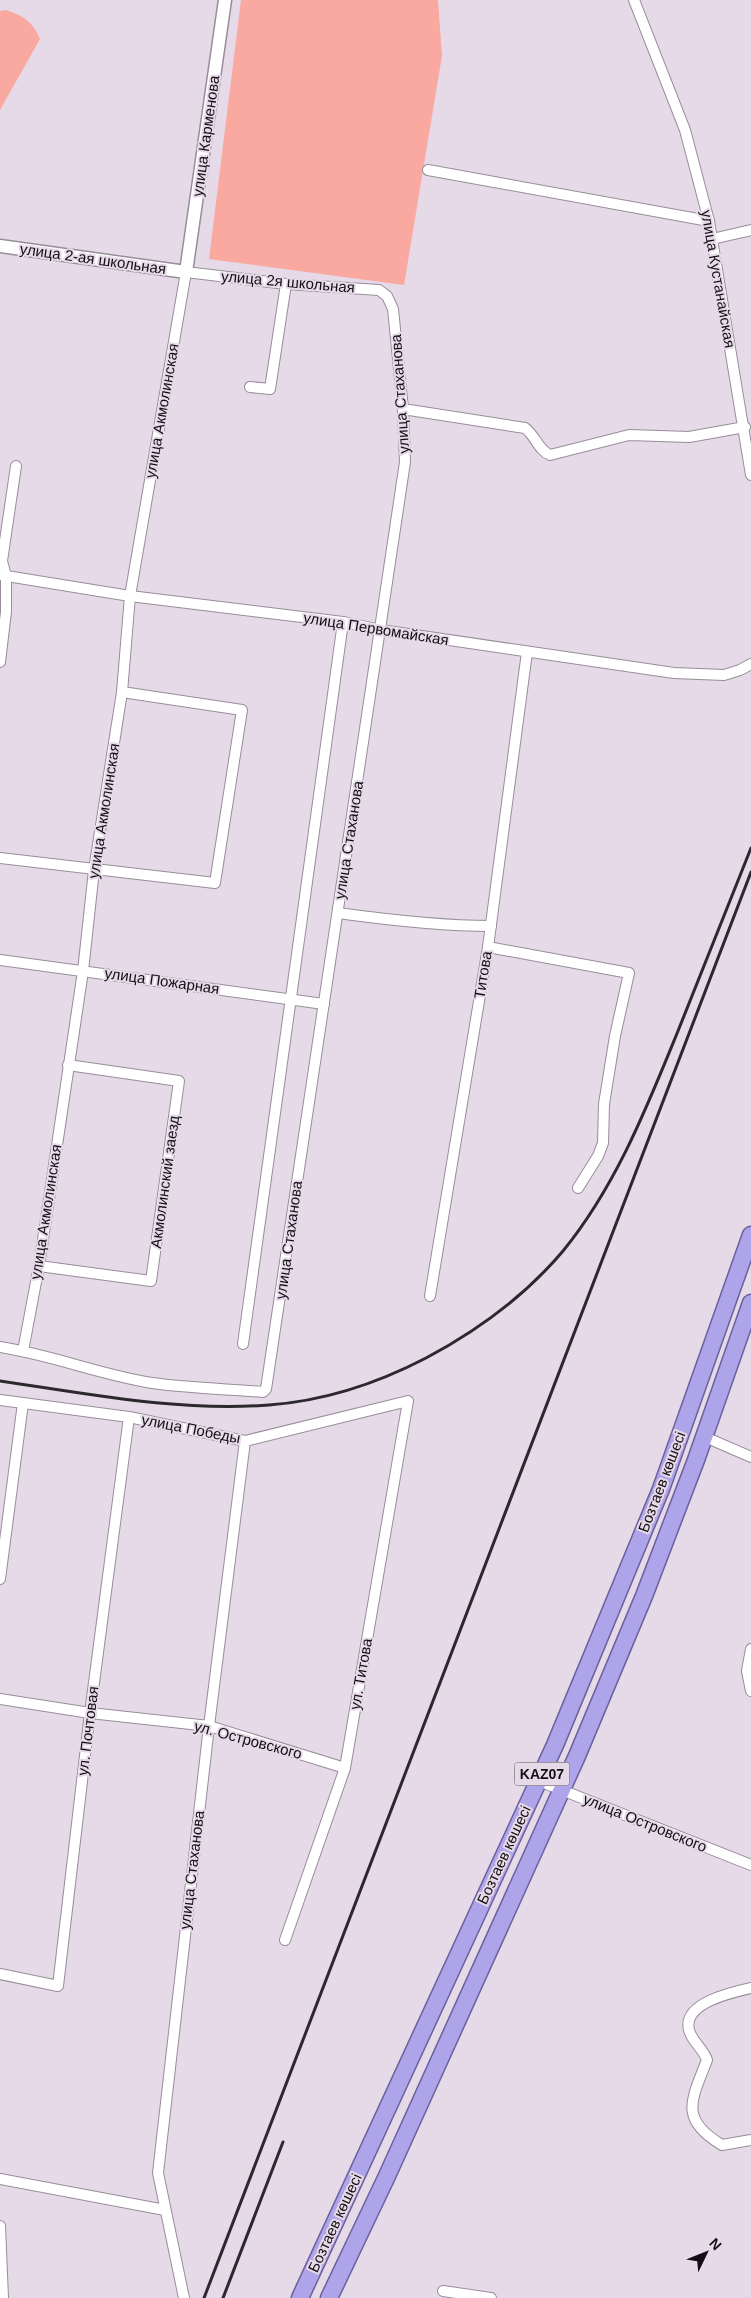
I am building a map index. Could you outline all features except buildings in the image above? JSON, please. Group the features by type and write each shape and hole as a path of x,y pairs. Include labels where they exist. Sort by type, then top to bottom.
{"highway":[{"name":"Бозтаев көшесі","path":"300,2298 539,1780 662,1489 751,1235"},
{"name":"Бозтаев көшесі","path":"329,2298 387,2176 562,1790 644,1596 705,1437 751,1303"}],"street":[{"name":"улица Карменова","path":"186,272 226,0"},
{"name":"улица Кустанайская","path":"634,0 684,130 709,221 745,427 751,475"},
{"path":"428,170 709,221"},
{"path":"712,239 751,230"},
{"name":"улица 2-ая школьная","path":"0,246 186,272"},
{"name":"улица 2я школьная","path":"186,272 286,284 379,290 387,296"},
{"name":"улица Акмолинская","path":"23,1351 39,1266 83,971 94,870 122,692 130,596 186,272"},
{"path":"250,387 270,388 286,284"},
{"name":"улица Стаханова","path":"23,1351 153,1383 262,1392 266,1389 381,630 404,462 403,409 393,309 387,296"},
{"path":"403,409 525,428 545,453 550,456 629,435 689,437 745,427"},
{"path":"0,662 6,612 2,560 16,466"},
{"name":"улица Первомайская","path":"3,576 130,596 343,622 381,630 674,673 724,675 751,664"},
{"path":"243,1344 289,998 343,622"},
{"name":"Титова","path":"430,1296 488,947 527,652"},
{"path":"0,858 215,883 242,710 122,692"},
{"path":"338,913 421,924 490,926"},
{"path":"488,947 629,973 615,1036 604,1104 603,1144 598,1156 578,1188"},
{"name":"улица Пожарная","path":"0,960 324,1004"},
{"name":"Акмолинский заезд","path":"39,1266 151,1281 179,1082 68,1065"},
{"path":"0,1347 23,1351"},
{"name":"улица Победы","path":"0,1400 129,1417 245,1441 408,1401"},
{"name":"ул. Титова","path":"285,1940 345,1768 408,1401"},
{"path":"0,1579 23,1403"},
{"name":"ул. Почтовая","path":"0,1974 58,1986 90,1713 129,1417"},
{"path":"705,1437 751,1456"},
{"name":"улица Стаханова","path":"184,2298 158,2173 209,1726 245,1441"},
{"path":"751,1649 747,1672 751,1691"},
{"name":"ул. Островского","path":"0,1699 90,1713 209,1726 345,1768"},
{"name":"улица Островского","path":"539,1780 751,1865"},
{"path":"751,1988 726,1993 698,2007 690,2018 688,2028 693,2040 704,2051 707,2060 691,2101 694,2121 707,2137 722,2146 751,2140"},
{"path":"0,2179 165,2210"},
{"path":"0,2226 3,2298"},
{"path":"443,2292 491,2298"}],"shaded area":[{"path":"241,0 438,0 442,56 404,285 209,259"},
{"path":"6,10 27,20 40,39 0,110 0,11"}],"railway":[{"path":"0,1381 168,1404 235,1407 289,1403 330,1395 389,1375 426,1358 482,1324 533,1283 563,1251 582,1226 615,1173 642,1117 678,1031 751,848"},
{"path":"204,2298 751,872"},
{"path":"223,2298 283,2142"}]}
